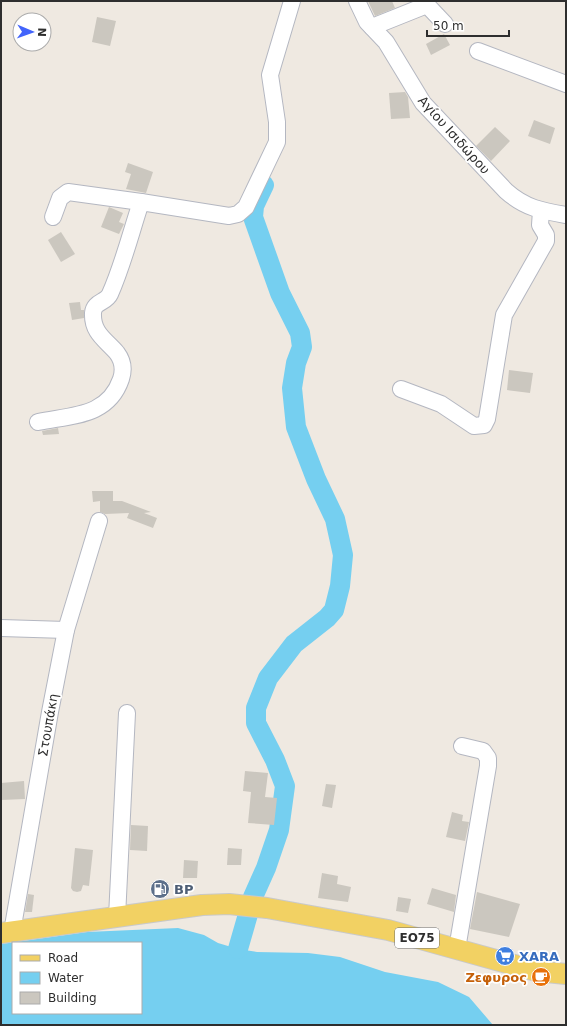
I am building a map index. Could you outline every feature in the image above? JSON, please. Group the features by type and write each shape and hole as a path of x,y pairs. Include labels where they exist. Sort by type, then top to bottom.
{"main road":[{"name":"ΕΟ75","path":"7,933 202,905 241,905 267,908 388,930 536,971 566,974"}],"street":[{"path":"53,217 60,198 68,192 229,216 238,214 246,207 277,142 277,122 270,75 292,1"},
{"name":"Αγίου Ισιδώρου","path":"357,1 362,14 386,42 417,95 429,112 506,191 523,204 541,211 566,215"},
{"path":"372,27 427,5 445,24"},
{"path":"478,51 566,84"},
{"path":"38,422 97,408 113,396 119,385 124,371 122,362 117,354 100,338 96,328 93,312 95,306 99,302 110,296 141,202"},
{"path":"401,389 441,404 474,426 484,425 487,419 504,315 546,241 546,236 540,225 541,211"},
{"name":"Στουπάκη","path":"7,933 66,630 98,521"},
{"path":"1,628 66,630"},
{"path":"117,917 127,713"},
{"path":"457,949 488,766 488,758 484,751 462,746"}],"water":[{"path":"178,928 204,935 218,943 238,949 257,952 308,953 340,957 385,972 438,982 469,997 493,1025 1,1025 1,944 12,942 12,1014 142,1014 142,942 15,942 87,932"}],"building":[{"path":"368,1 392,1 395,8 375,16"},
{"path":"97,17 116,21 110,46 92,42"},
{"path":"444,34 450,45 431,55 426,44"},
{"path":"405,92 408,97 410,118 391,119 389,93"},
{"path":"534,120 555,128 550,144 528,136"},
{"path":"495,127 510,141 491,161 476,146"},
{"path":"128,163 153,172 146,193 126,189 131,174 125,172"},
{"path":"109,207 123,213 119,222 124,224 119,234 101,227"},
{"path":"61,232 75,254 61,262 48,240"},
{"path":"80,302 81,310 84,310 84,318 72,320 69,303"},
{"path":"509,370 533,373 530,393 507,390"},
{"path":"58,428 59,434 43,435 42,431"},
{"path":"92,491 113,491 113,501 122,501 151,512 144,513 157,518 153,528 127,518 129,513 105,514 100,512 100,501 93,502"},
{"path":"245,771 268,773 265,797 277,798 274,825 248,823 251,792 243,791"},
{"path":"24,781 25,799 1,800 1,783"},
{"path":"326,784 336,785 332,808 322,806"},
{"path":"452,812 463,815 462,821 469,822 465,841 446,837"},
{"path":"131,825 148,826 147,851 130,850"},
{"path":"75,848 93,850 89,886 83,885 81,891 77,892 73,891 71,888"},
{"path":"228,848 242,849 241,865 227,865"},
{"path":"184,860 198,861 197,878 183,878"},
{"path":"322,873 338,876 337,884 351,887 348,902 318,898"},
{"path":"165,884 165,893 157,894 156,885"},
{"path":"432,888 456,895 454,912 427,904"},
{"path":"477,892 520,904 509,937 470,929"},
{"path":"28,894 34,895 32,912 25,912"},
{"path":"398,897 411,899 408,913 396,911"}],"waterway":[{"path":"238,949 253,897 266,868 279,830 285,786 275,760 256,723 256,708 268,678 294,644 327,618 334,610 340,586 343,555 335,519 316,479 296,427 292,388 296,363 302,347 300,333 280,293 253,217 254,206 264,185"}],"place":[{"name":"BP","path":"160,889"},
{"name":"XARA","path":"505,956"},
{"name":"Ζεφυρος","path":"541,977"}]}
